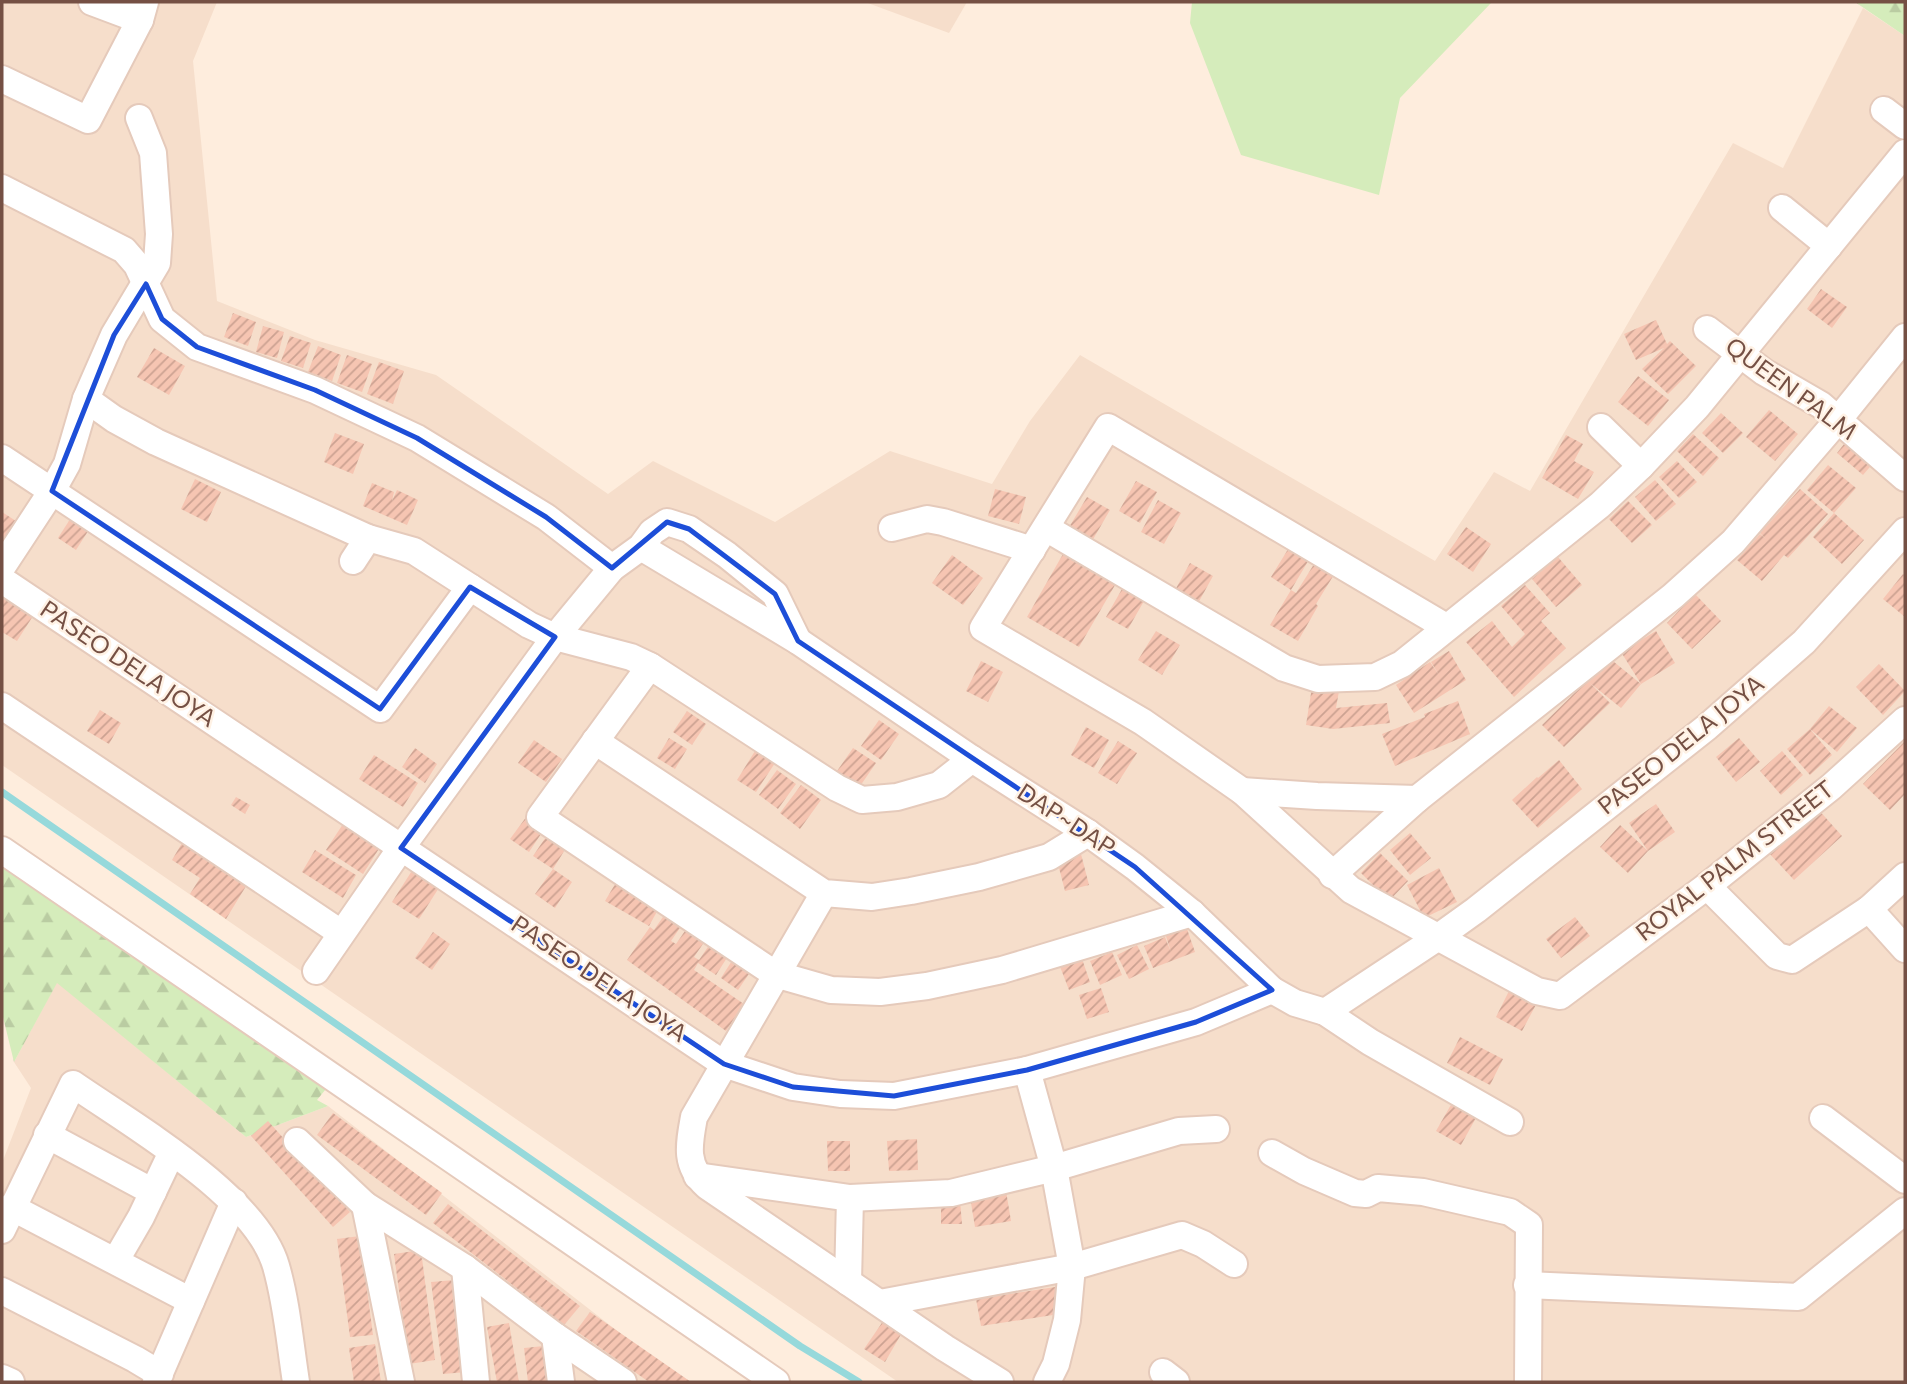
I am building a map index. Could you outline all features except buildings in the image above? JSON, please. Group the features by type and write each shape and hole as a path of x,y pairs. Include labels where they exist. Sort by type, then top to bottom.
{"street":[{"path":"2,79 88,120 142,11 92,2"},
{"path":"1884,110 1905,126"},
{"path":"2,567 67,464 86,399 114,335 157,263 159,234 153,153 139,118"},
{"path":"892,528 927,519 1039,539 1284,668 1318,679 1375,677 1402,664 1600,505 1641,467 1697,407 1905,153"},
{"path":"2,188 124,250 138,265 162,319 197,347 315,390 417,438 546,517 612,568"},
{"path":"1782,208 1829,246"},
{"name":"QUEEN PALM","path":"1707,329 1764,372 1821,405 1905,478"},
{"path":"1332,875 1417,799 1673,596 1733,542 1905,337"},
{"path":"86,399 114,419 156,442 368,538 414,551 529,625 555,637 631,657 650,666 837,788 862,800 897,797 939,785 972,759"},
{"path":"1437,939 1351,890 1242,791 1143,722 984,628 1108,427 1446,627"},
{"path":"1601,427 1641,467"},
{"path":"2,458 380,709 470,587"},
{"path":"316,971 401,848 555,637 612,568 640,547 652,532 667,522 689,529 727,555 775,594 798,641"},
{"name":"PASEO DELA JOYA","path":"1325,1012 1437,939 1717,719 1804,642 1905,531"},
{"path":"353,561 368,538"},
{"name":"DAP~DAP","path":"640,547 798,641 972,759 1088,833 1192,913 1272,990 1295,1003 1325,1012 1370,1042 1510,1122"},
{"name":"PASEO DELA JOYA","path":"2,580 724,1064 793,1087 840,1094 894,1096 1027,1070 1196,1022 1272,990"},
{"path":"650,666 540,817 775,974 831,990 880,992 927,986 1002,970 1192,913"},
{"path":"2,706 341,933"},
{"name":"ROYAL PALM STREET","path":"1437,939 1537,991 1560,996 1707,886 1831,788 1905,720"},
{"path":"595,741 824,893 872,897 979,877 1049,857 1088,833"},
{"path":"1242,791 1417,799"},
{"path":"2,850 776,1382"},
{"path":"1707,886 1777,956 1792,960 1869,909 1905,876"},
{"path":"824,893 695,1117 688,1148 696,1176 945,1349 1000,1382"},
{"path":"1869,909 1905,949"},
{"path":"1027,1070 1054,1168 1072,1267 1067,1321 1056,1364 1047,1382"},
{"path":"191,1301 116,1260 7,1218 73,1084 172,1152 234,1202 264,1240 276,1265 296,1382"},
{"path":"1823,1118 1905,1180"},
{"path":"696,1176 850,1198 951,1193 1054,1168 1179,1132 1216,1129"},
{"path":"47,1135 153,1192"},
{"path":"297,1141 365,1205 465,1268 555,1336 623,1382"},
{"path":"116,1260 172,1152"},
{"path":"1272,1153 1304,1171 1355,1193 1366,1194 1378,1188 1400,1188 1510,1212 1529,1225 1528,1382"},
{"path":"848,1282 850,1198"},
{"path":"2,1291 135,1359 158,1378 234,1202"},
{"path":"365,1205 401,1382"},
{"path":"1527,1285 1798,1297 1905,1211"},
{"path":"880,1303 1072,1267 1182,1235 1203,1244 1234,1264"},
{"path":"465,1268 476,1382"},
{"path":"555,1336 561,1382"},
{"path":"2,1378 11,1382"}],"highlighted area":[{"path":"146,284 162,319 197,347 315,390 417,438 546,517 612,568 667,522 689,529 775,594 798,641 1135,867 1272,990 1196,1022 1027,1070 894,1096 793,1087 724,1064 401,848 555,637 470,587 380,709 52,491 114,335"}],"shaded area":[{"path":"2,2 217,2 193,61 217,301 315,340 436,375 608,494 653,461 775,522 890,451 992,484 1030,421 1080,355 1435,561 1494,472 1530,491 1733,143 1783,168 1863,8 1905,36 1905,1382 898,1382 2,765"},
{"path":"865,2 967,2 949,33"},
{"path":"57,982 246,1137 328,1106 683,1382 2,1382 2,1163 31,1088 14,1062"}],"green space":[{"path":"1192,2 1492,2 1400,98 1379,195 1241,155 1190,23"},
{"path":"1855,2 1905,2 1905,36"},
{"path":"2,847 342,1069 317,1100 328,1106 246,1137 57,983 14,1062 2,1013"}],"waterway":[{"path":"2,792 800,1346 859,1382"}]}
